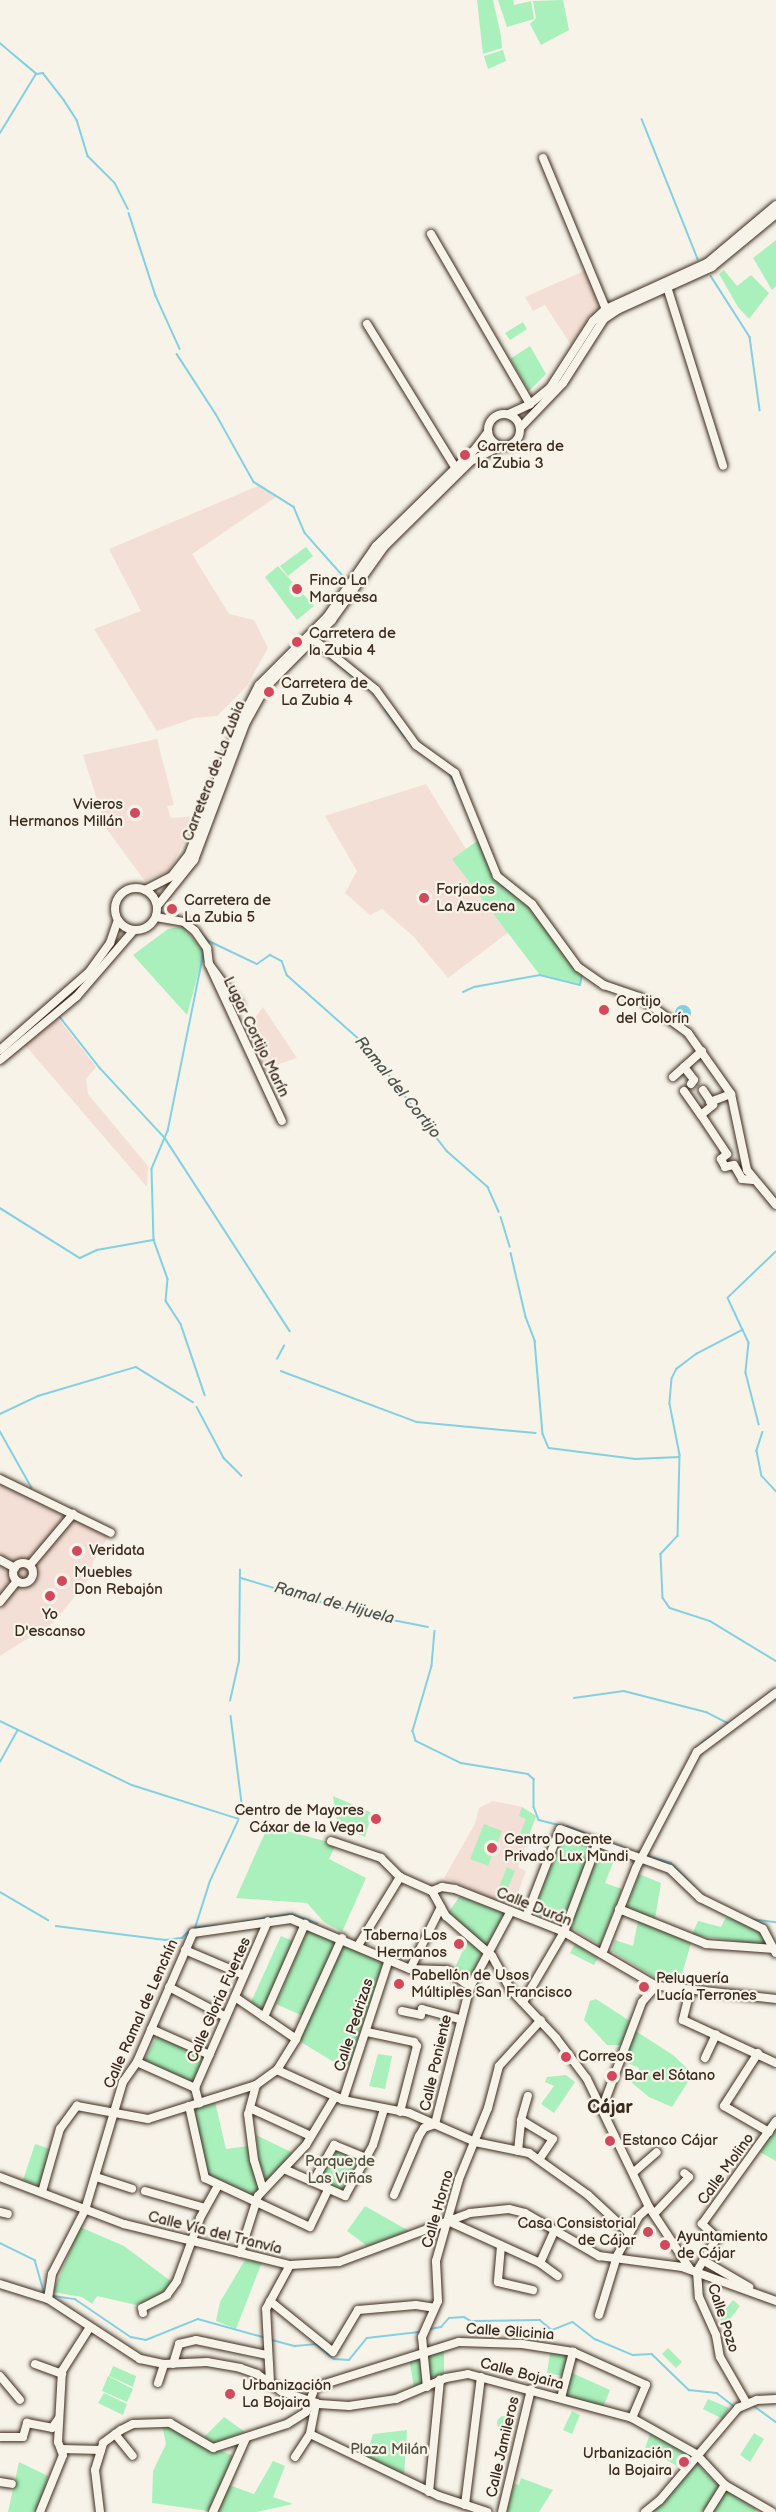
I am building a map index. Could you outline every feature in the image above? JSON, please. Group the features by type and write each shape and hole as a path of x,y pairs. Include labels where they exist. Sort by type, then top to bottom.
{"street":[{"path":"543,158 606,309"},
{"path":"776,206 707,263 606,309 587,331 556,381 530,404 508,414 493,417 488,432 500,446 515,443 520,429 563,383 604,319 631,303 668,290 720,263 776,214"},
{"path":"431,234 530,404"},
{"path":"668,290 723,466"},
{"path":"367,324 455,467"},
{"path":"508,414 520,429"},
{"name":"Carretera de La Zubia","path":"145,890 172,876 189,854 252,694 327,616 376,546 488,432"},
{"name":"Carretera de La Zubia","path":"158,905 194,860 257,699 337,615 384,546 471,460 500,446"},
{"path":"313,639 376,690 416,745 455,773 497,876 532,904 578,967 604,985 639,997 688,1033 731,1094 753,1180 776,1205"},
{"path":"0,1050 89,972 110,943 118,920 115,907 120,896 131,889 145,890 158,905 156,917 148,926 134,930 77,996 0,1060"},
{"name":"Lugar Cortijo Marín","path":"156,917 184,922 195,931 207,948 209,964 282,1121"},
{"path":"118,920 134,930"},
{"name":"Lugar Cortijo Marín","path":"209,964 239,1005"},
{"path":"673,1077 702,1051"},
{"path":"684,1067 694,1080 691,1084"},
{"path":"701,1115 712,1107 703,1090"},
{"path":"684,1091 727,1154 721,1159 725,1167 734,1165 742,1179 753,1180"},
{"path":"710,1102 731,1094"},
{"path":"0,1479 111,1533"},
{"path":"0,1602 18,1581 31,1579 30,1565 73,1515"},
{"path":"0,1560 15,1568 18,1581"},
{"path":"15,1568 24,1563 30,1565"},
{"path":"602,1954 640,1859 698,1752 776,1693"},
{"path":"526,1917 561,1829 670,1869 700,1898 763,1929 775,1951"},
{"path":"331,1841 381,1858 400,1878 359,1944"},
{"path":"523,2002 564,1932 597,1844"},
{"name":"Calle Durán","path":"400,1878 432,1891 449,1888 564,1932 655,1986"},
{"path":"432,1891 441,1907 487,1952 523,2002 541,2020 574,2061 603,2106 613,2137 634,2172 651,2211 693,2270 706,2262 755,2293 776,2301"},
{"path":"410,1969 441,1907"},
{"path":"619,1909 706,1944 775,1951"},
{"name":"Calle Poniente","path":"435,2124 470,1987 511,1911"},
{"path":"268,1921 291,1918 359,1944 410,1969 447,1970 470,1987"},
{"name":"Calle Ramal de Lenchín","path":"48,2299 52,2274 85,2210 123,2082 137,2062 193,1933 268,1921"},
{"name":"Calle Gloria Fuertes","path":"195,2088 268,1921"},
{"path":"264,2017 305,1924"},
{"path":"42,2192 60,2129 77,2106 148,2119 256,2085 277,2070 296,2039 342,1938"},
{"path":"185,1950 244,1975"},
{"name":"Calle Pedrizas","path":"344,2100 389,1959"},
{"path":"170,1986 226,2017"},
{"path":"603,2106 642,2002 655,1986 776,1999"},
{"path":"690,1991 683,2020 776,2063"},
{"path":"235,1997 296,2039"},
{"path":"402,2011 421,2015 422,2009 460,2019"},
{"name":"Calle Horno","path":"427,2386 423,2330 433,2318 439,2291 436,2261 451,2206 475,2142 499,2066 541,2020"},
{"path":"151,2030 210,2055"},
{"path":"367,2032 414,2042 417,2046 400,2112"},
{"path":"705,2058 716,2034"},
{"path":"758,2053 724,2106 769,2132"},
{"path":"137,2062 195,2088 199,2103"},
{"path":"277,2070 335,2097 400,2112 435,2124 475,2142 518,2151 540,2160 588,2195 629,2234"},
{"path":"256,2085 250,2108 254,2160 263,2190"},
{"path":"518,2151 521,2120 528,2096"},
{"path":"240,2253 256,2203 263,2190 311,2136 335,2097"},
{"path":"189,2106 205,2178 310,2227 328,2190"},
{"path":"250,2108 311,2136"},
{"path":"284,2169 342,2196 348,2194 367,2158 384,2110"},
{"path":"521,2120 554,2139 540,2160"},
{"name":"Calle Molino","path":"706,2262 717,2238 702,2224 776,2121"},
{"path":"394,2195 419,2136 424,2128 435,2124"},
{"path":"313,2182 334,2145 367,2158"},
{"path":"634,2172 657,2152"},
{"path":"599,2315 616,2259 629,2234 689,2177 684,2173"},
{"name":"Calle Vía del Tranvía","path":"0,2177 85,2210 191,2242 290,2265 339,2262 448,2221 481,2211 509,2209 525,2213 586,2251 616,2259 693,2270 755,2293"},
{"path":"96,2177 132,2189"},
{"path":"143,2313 142,2308 167,2295 177,2281 205,2208 218,2184"},
{"path":"146,2191 205,2208"},
{"path":"448,2221 540,2263 558,2276"},
{"path":"540,2263 554,2231"},
{"path":"501,2246 498,2282 534,2290"},
{"path":"270,2382 264,2329 270,2301 290,2265"},
{"name":"Calle Pozo","path":"693,2270 699,2297 716,2335 720,2356 747,2404"},
{"name":"Calle Bojaira","path":"0,2284 48,2299 140,2359 164,2364 207,2362 257,2374 281,2391 313,2402 349,2406 380,2402 440,2380 468,2374 531,2389 632,2418 696,2454 725,2485 759,2510 772,2512"},
{"path":"270,2301 333,2352 358,2310 416,2305 434,2308"},
{"path":"40,2512 63,2455 59,2418 62,2374 90,2327"},
{"path":"173,2364 179,2344 196,2340 267,2355"},
{"name":"Calle Glicinia","path":"313,2402 315,2387 424,2352 471,2340 573,2352 646,2385 632,2418"},
{"path":"561,2398 573,2352"},
{"path":"35,2364 62,2374"},
{"path":"158,2383 164,2364"},
{"path":"0,2376 20,2400"},
{"path":"465,2505 481,2378"},
{"path":"429,2492 440,2380"},
{"name":"Calle Jamileros","path":"502,2512 531,2389"},
{"path":"645,2512 660,2500 696,2454 747,2404 776,2399"},
{"path":"295,2457 310,2434 313,2402"},
{"path":"100,2512 95,2470 103,2443 133,2424 170,2423 213,2448 287,2424 306,2412 313,2402"},
{"path":"0,2437 23,2437 27,2423 52,2428 59,2418"},
{"path":"115,2434 133,2456"},
{"path":"310,2434 429,2492 487,2512"},
{"path":"213,2512 246,2438"},
{"path":"61,2449 101,2450"},
{"path":"0,2482 12,2484"},
{"path":"708,2512 725,2485"}],"shaded area":[{"path":"586,270 602,304 571,345 545,305 533,311 525,297"},
{"path":"258,486 276,497 192,554 229,614 254,620 268,648 246,687 217,716 195,718 157,731 94,629 141,611 109,549"},
{"name":"Vvieros Hermanos Millán","path":"157,739 174,805 167,806 171,818 197,816 169,871 145,881 106,828 83,755"},
{"path":"426,784 466,849 453,859 509,932 448,978 413,936 382,909 370,915 345,893 357,871 325,816"},
{"path":"263,1007 297,1058 262,1070 246,1030"},
{"path":"58,1018 96,1067 86,1079 88,1094 148,1166 147,1187 25,1045"},
{"path":"0,1478 110,1533 93,1562 91,1576 54,1622 0,1656"},
{"name":"Centro Docente Privado Lux Mundi","path":"493,1801 522,1807 536,1816 518,1867 526,1871 514,1903 505,1900 503,1904 444,1878 475,1824 479,1808"}],"green space":[{"path":"477,0 493,0 501,36 502,48 483,54"},
{"path":"498,0 513,0 514,5 531,1 534,19 507,27"},
{"path":"563,0 569,30 541,45 530,24 536,18 533,1"},
{"path":"503,50 506,61 488,69 484,56"},
{"path":"776,240 776,286 772,290 753,258"},
{"path":"724,270 737,286 751,275 769,293 749,319 738,307 719,274"},
{"path":"523,322 527,329 510,340 505,333"},
{"path":"530,346 546,374 529,391 510,359"},
{"path":"306,547 313,556 288,576 280,566"},
{"path":"278,566 314,606 297,620 265,577"},
{"path":"480,839 493,874 504,889 529,904 581,971 581,984 539,974 452,859"},
{"path":"183,926 204,952 187,1015 133,955 168,929"},
{"path":"333,1796 372,1813 365,1837 338,1825"},
{"path":"522,1807 536,1816 526,1843 518,1839 526,1819 519,1816"},
{"path":"484,1824 502,1831 488,1866 470,1859"},
{"path":"268,1826 336,1844 329,1859 366,1878 342,1932 324,1922 307,1903 236,1898"},
{"path":"563,1834 593,1845 563,1925 533,1913"},
{"path":"600,1849 616,1855 605,1883 622,1889 600,1945 570,1927"},
{"path":"507,1867 515,1871 507,1890 499,1887"},
{"path":"639,1874 661,1883 655,1919 627,1907"},
{"path":"460,1896 506,1914 486,1946 448,1913"},
{"path":"726,1917 758,1929 766,1945 692,1935 698,1921 721,1927"},
{"path":"638,1921 691,1943 680,1981 654,1977 612,1951 615,1940 633,1946"},
{"path":"308,1929 337,1942 303,2016 276,2004"},
{"path":"281,1936 293,1941 263,2011 251,2002"},
{"path":"467,1941 483,1952 468,1981 454,1970"},
{"path":"344,1943 385,1961 350,2072 301,2042 299,2037"},
{"path":"575,1944 598,1958 594,1965 570,1953"},
{"path":"596,1999 630,2021 622,2045 607,2045 584,2020 590,2001"},
{"path":"634,2030 673,2055 693,2074 672,2107 649,2097 632,2083 639,2068 623,2061"},
{"path":"157,2036 205,2055 194,2083 144,2061"},
{"path":"378,2054 392,2056 385,2089 369,2086"},
{"path":"566,2075 575,2082 554,2113 541,2104 554,2086 545,2082 547,2077"},
{"path":"215,2102 226,2149 248,2146 259,2189 254,2196 208,2175 194,2109"},
{"path":"776,2128 776,2161 760,2152"},
{"path":"256,2135 293,2153 266,2181 259,2159"},
{"path":"35,2144 50,2149 40,2186 23,2180"},
{"name":"Parque de Las Viñas","path":"335,2148 362,2160 343,2192 318,2179"},
{"path":"365,2206 409,2231 367,2246 347,2231"},
{"path":"80,2227 124,2246 172,2282 163,2294 136,2305 97,2296 92,2304 82,2297 53,2292"},
{"path":"245,2260 262,2262 236,2329 216,2321 220,2302"},
{"path":"733,2300 740,2306 726,2324 718,2318"},
{"path":"444,2348 444,2373 430,2379 426,2352"},
{"path":"668,2348 682,2362 676,2368 662,2354"},
{"path":"550,2353 570,2354 563,2376 547,2373"},
{"path":"419,2354 425,2382 414,2387 409,2358"},
{"path":"113,2366 136,2376 133,2387 109,2376"},
{"path":"570,2372 610,2390 603,2407 564,2395"},
{"path":"108,2376 133,2389 127,2402 102,2391"},
{"path":"104,2393 127,2404 123,2415 98,2403"},
{"path":"708,2399 729,2408 723,2419 703,2409"},
{"path":"572,2411 580,2415 572,2434 563,2430"},
{"path":"504,2416 509,2418 511,2423 509,2428 504,2430 499,2428 497,2423 499,2418"},
{"path":"224,2417 245,2432 215,2443 204,2437"},
{"path":"162,2425 171,2426 211,2451 220,2450 233,2456 208,2511 152,2503 153,2471 166,2444"},
{"name":"Plaza Milán","path":"407,2430 404,2477 366,2457 373,2434"},
{"path":"651,2431 691,2453 679,2467 645,2448"},
{"path":"754,2433 764,2439 750,2462 740,2455"},
{"path":"273,2461 285,2466 273,2497 293,2504 256,2512 218,2512 229,2485 254,2494"},
{"path":"19,2462 48,2476 39,2512 8,2512"},
{"path":"696,2463 719,2486 703,2512 653,2512"},
{"path":"521,2478 553,2490 539,2512 507,2512 514,2484 519,2485"},
{"path":"725,2489 756,2509 755,2512 711,2512"}],"water":[{"path":"680,1005 686,1005 691,1013 689,1019 680,1021 675,1016 675,1010"}],"waterway":[{"path":"0,43 37,74 43,73 64,100 77,120 88,156 115,183 128,209"},
{"path":"0,133 36,74"},
{"path":"642,119 698,259"},
{"path":"129,213 156,296 180,349"},
{"path":"711,276 750,337 760,410"},
{"path":"177,354 216,414 254,482 294,507 305,533 344,577"},
{"path":"336,662 369,689"},
{"path":"385,709 405,737"},
{"path":"450,774 456,786"},
{"path":"502,885 512,893"},
{"name":"Ramal del Cortijo","path":"172,906 180,918"},
{"name":"Ramal del Cortijo","path":"201,933 209,941 257,964 270,955 282,961 287,975 367,1046 447,1151 488,1187 499,1212"},
{"path":"204,953 168,1131 152,1169 154,1240 168,1279 166,1301 181,1324 205,1395"},
{"path":"463,992 474,987 540,975 580,985 582,975"},
{"path":"60,1017 100,1068 165,1138 290,1331"},
{"path":"0,1208 80,1258 97,1250 154,1240"},
{"path":"501,1217 510,1247"},
{"path":"776,1252 728,1298 743,1330 697,1354 677,1369 672,1379 670,1404 680,1455 678,1536 661,1554 663,1598 670,1608 710,1621 776,1661"},
{"path":"511,1253 526,1317 535,1341 543,1434 549,1448 635,1459 679,1457"},
{"path":"743,1330 749,1343 746,1373 759,1424"},
{"path":"277,1359 284,1346"},
{"path":"0,1414 38,1396 136,1367 193,1402"},
{"path":"281,1371 417,1422 535,1433"},
{"path":"197,1407 224,1458 242,1476"},
{"path":"0,1431 32,1488"},
{"path":"763,1432 757,1451 762,1476 776,1491"},
{"path":"230,1701 239,1661 240,1570"},
{"name":"Ramal de Hijuela","path":"241,1578 362,1614 428,1627"},
{"path":"435,1631 432,1666 413,1731 416,1741 461,1763 528,1774 534,1779 534,1807 539,1820 559,1825"},
{"path":"574,1698 624,1691 706,1712 730,1724"},
{"path":"231,1716 243,1811"},
{"path":"0,1721 132,1785 236,1818"},
{"path":"702,1743 722,1729"},
{"path":"0,1762 17,1731"},
{"path":"217,1926 195,1928 210,1881 238,1821"},
{"path":"567,1826 625,1849"},
{"path":"647,1856 671,1863 694,1887"},
{"path":"0,1892 48,1920"},
{"path":"242,1922 292,1914 317,1923"},
{"path":"750,1919 776,1922"},
{"path":"56,1926 165,1940 182,1938 190,1930"},
{"path":"0,2243 35,2260 44,2291"},
{"path":"53,2296 75,2299 131,2337 146,2340 198,2319 263,2337"},
{"path":"430,2329 441,2327 449,2318 464,2317 471,2321 540,2320 552,2330 573,2322 595,2339 633,2355 652,2354 689,2390 717,2393 736,2408"},
{"path":"272,2340 295,2346 316,2344 334,2359 349,2360 367,2338 419,2332"},
{"path":"754,2406 776,2422"}],"place":[{"name":"Carretera de la Zubia 3","path":"465,455"},
{"name":"Finca La Marquesa","path":"297,589"},
{"name":"Carretera de la Zubia 4","path":"297,642"},
{"name":"Carretera de La Zubia 4","path":"269,692"},
{"name":"Vvieros Hermanos Millán","path":"135,813"},
{"name":"Forjados La Azucena","path":"424,898"},
{"name":"Carretera de La Zubia 5","path":"172,909"},
{"name":"Cortijo del Colorín","path":"604,1010"},
{"name":"Veridata","path":"77,1551"},
{"name":"Muebles Don Rebajón","path":"62,1581"},
{"name":"Yo D'escanso","path":"50,1596"},
{"name":"Centro de Mayores Cáxar de la Vega","path":"376,1819"},
{"name":"Centro Docente Privado Lux Mundi","path":"492,1848"},
{"name":"Taberna Los Hermanos","path":"459,1944"},
{"name":"Pabellón de Usos Múltiples San Francisco","path":"399,1984"},
{"name":"Peluquería Lucía Terrones","path":"644,1987"},
{"name":"Correos","path":"566,2057"},
{"name":"Bar el Sótano","path":"612,2076"},
{"name":"Estanco Cájar","path":"610,2141"},
{"name":"Casa Consistorial de Cájar","path":"648,2232"},
{"name":"Ayuntamiento de Cájar","path":"665,2245"},
{"name":"Urbanización La Bojaira","path":"230,2394"},
{"name":"Urbanización la Bojaira","path":"684,2462"}],"district":[{"name":"Cájar","path":"610,2108"}]}
